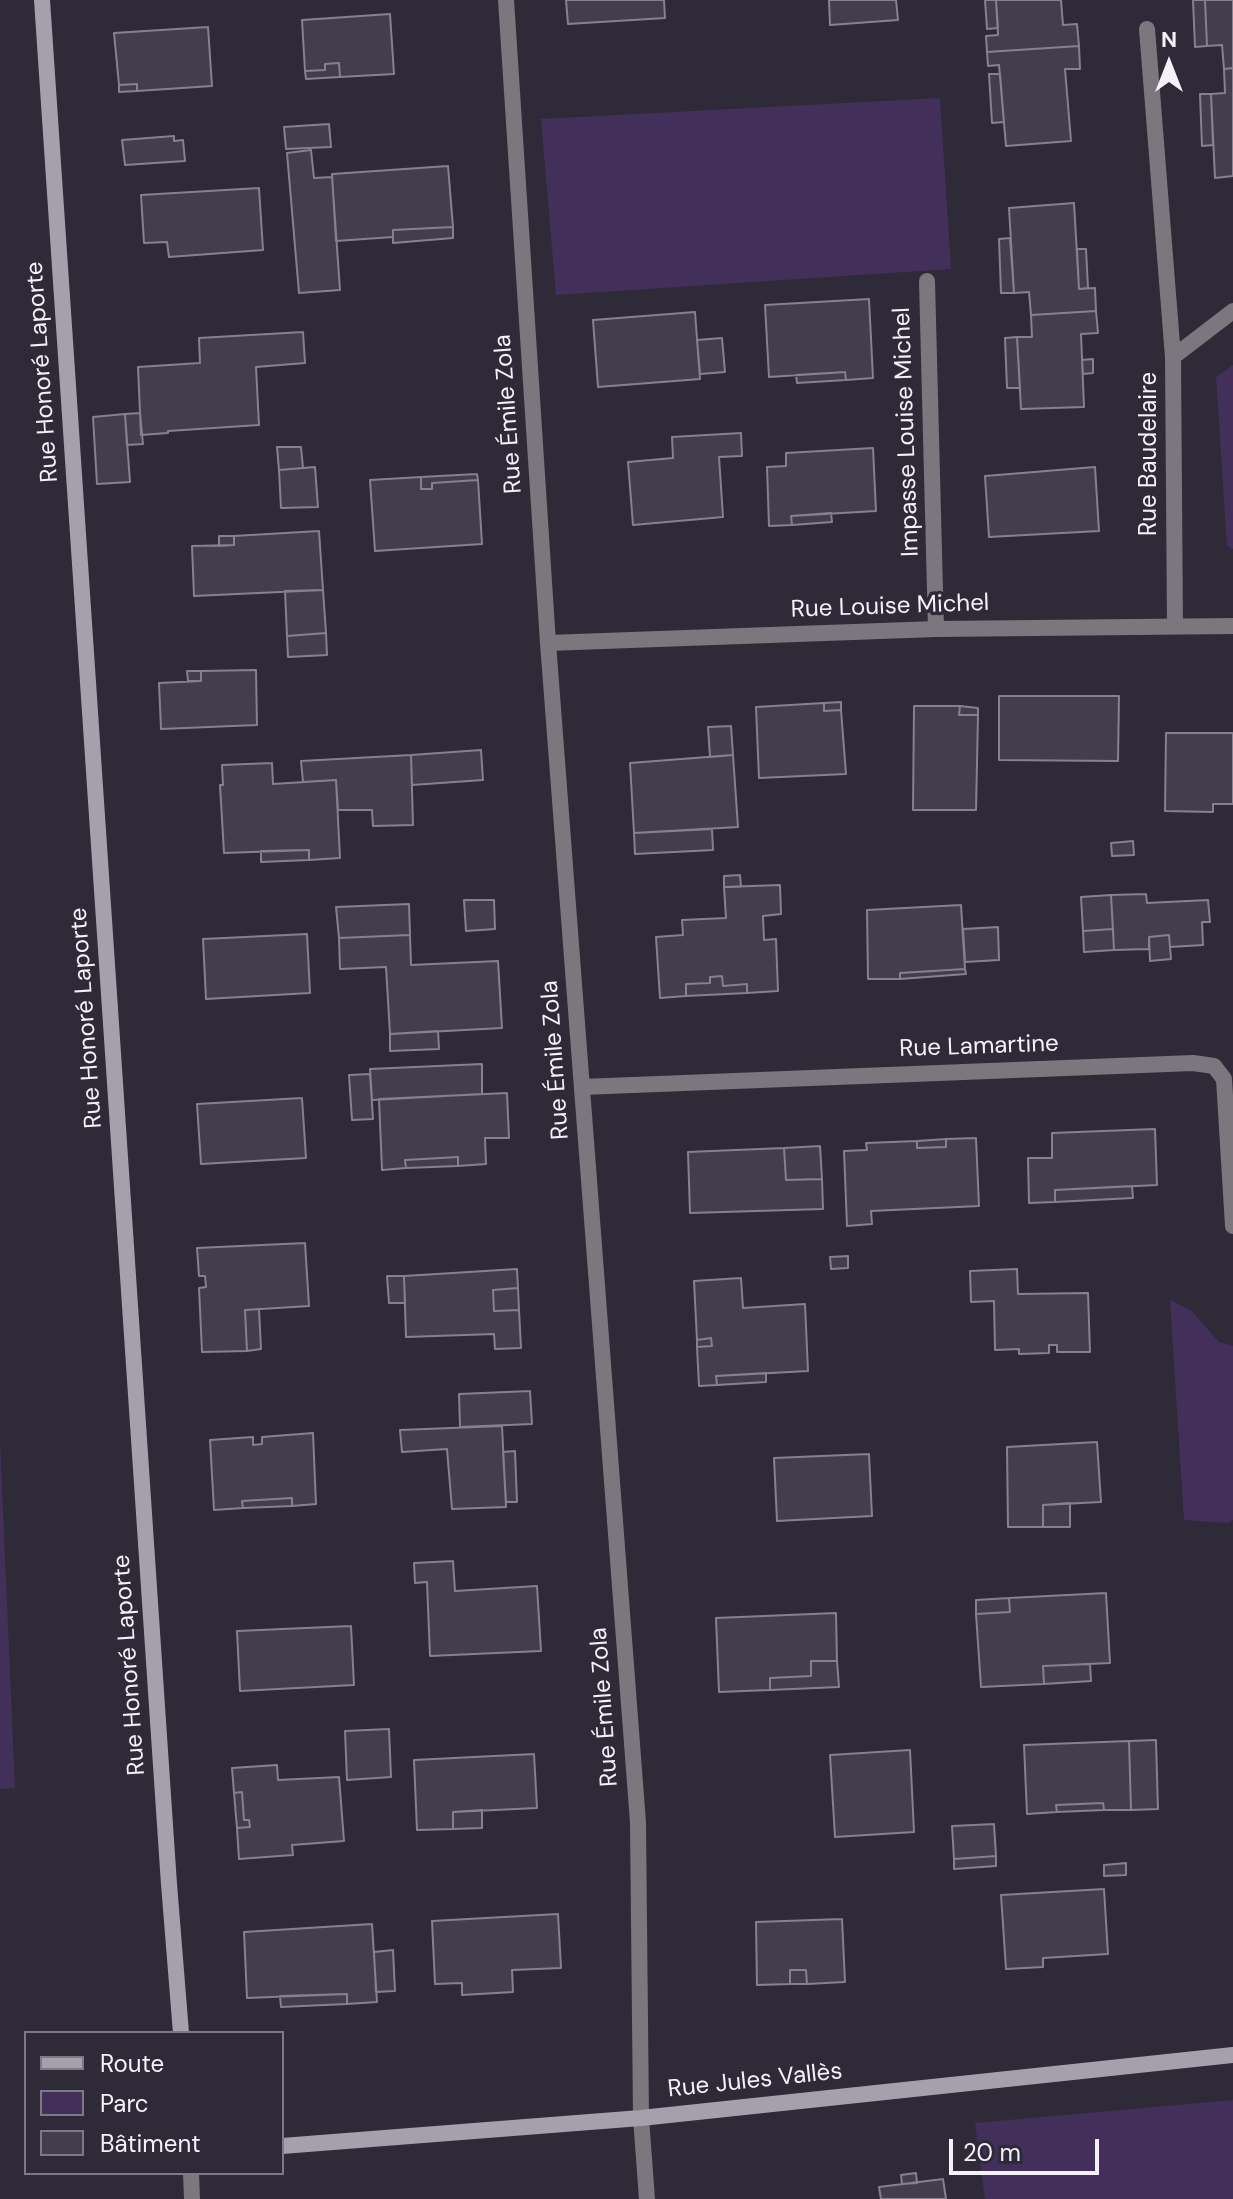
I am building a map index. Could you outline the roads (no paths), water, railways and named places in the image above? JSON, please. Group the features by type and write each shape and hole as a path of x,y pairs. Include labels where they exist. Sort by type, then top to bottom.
{"street":[{"name":"Rue Honoré Laporte","path":"42,0 181,2031"},
{"name":"Rue Émile Zola","path":"506,0 548,643 638,1822 641,2118 647,2199"},
{"path":"1147,29 1173,357"},
{"name":"Impasse Louise Michel","path":"927,281 936,629"},
{"name":"Rue Baudelaire","path":"1175,626 1173,357 1233,311"},
{"name":"Rue Louise Michel","path":"548,643 936,629 1233,626"},
{"name":"Rue Lamartine","path":"582,1087 1193,1063 1214,1066 1224,1079 1233,1226"},
{"name":"Rue Jules Vallès","path":"284,2146 641,2118 1233,2055"},
{"path":"191,2175 192,2199"}]}
